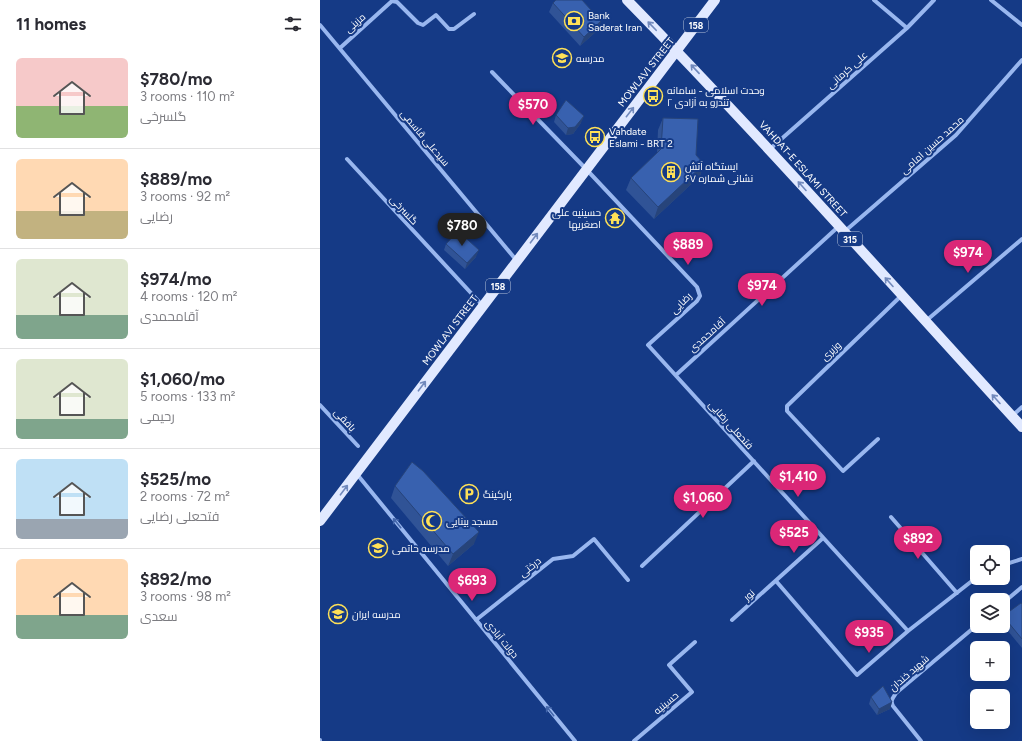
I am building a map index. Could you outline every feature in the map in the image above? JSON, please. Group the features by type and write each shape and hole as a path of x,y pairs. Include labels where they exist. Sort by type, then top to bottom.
{"main road":[{"name":"VAHDAT-E ESLAMI STREET","path":"627,0 769,149 841,230 1022,427"},
{"name":"MOWLAVI STREET","path":"320,521 715,0"}],"street":[{"path":"874,0 907,28"},
{"name":"علی کرمانی","path":"769,149 907,28 934,0"},
{"path":"991,0 1022,25"},
{"name":"مزینی","path":"340,48 392,1 397,2 418,23 423,25 436,15 449,29 454,29 474,14"},
{"name":"سیدعلی قاسمی","path":"320,25 517,261"},
{"name":"محمد حسین امامی","path":"841,230 956,135 1022,60"},
{"path":"492,72 586,169"},
{"name":"گلسرخی","path":"347,159 483,306"},
{"name":"رضایی","path":"586,169 697,287 699,291 700,296 698,301 648,345 676,375"},
{"name":"آقامحمدی","path":"676,375 841,230"},
{"path":"925,321 1022,239"},
{"name":"وزیری","path":"878,439 843,471 787,411 787,406 902,296"},
{"name":"فتحعلی رضایی","path":"676,375 908,631"},
{"name":"بافقی","path":"320,405 358,446"},
{"path":"1012,416 1022,407"},
{"path":"642,566 754,461"},
{"name":"دولت آبادی","path":"356,473 575,741"},
{"path":"891,517 957,593"},
{"path":"823,538 776,581 857,675 908,631 970,583"},
{"name":"درختی","path":"476,620 553,559 573,556 594,539 628,580"},
{"path":"1010,562 1022,559"},
{"name":"نور","path":"732,620 776,581"},
{"path":"1010,597 1022,587"},
{"name":"شهید خندان","path":"921,741 893,706 891,702 892,698 970,631"},
{"name":"حسینیه","path":"634,741 692,692 669,665 695,642"}],"building":[{"path":"556,0 582,0 601,21 584,37 553,3"},
{"path":"566,100 584,116 575,127 568,128 556,115"},
{"name":"ایستگاه آتش نشانی شماره ۶۷","path":"663,118 698,119 696,155 704,164 658,207 631,178 661,149"},
{"path":"458,231 479,250 467,263 446,244"},
{"name":"مسجد بینایی","path":"412,462 423,471 479,532 453,554 395,486"},
{"path":"1021,603 1022,604 1022,639 1010,624 1010,611"},
{"path":"883,686 892,702 879,709 871,697"}],"place":[{"name":"Bank Saderat Iran","path":"574,21"},
{"name":"مدرسه","path":"562,58"},
{"name":"وحدت اسلامی - سامانه ۲ تندرو به آزادی","path":"653,96"},
{"name":"Vahdate Eslami - BRT 2","path":"595,137"},
{"name":"ایستگاه آتش نشانی شماره ۶۷","path":"671,172"},
{"name":"حسینیه علی اصغریها","path":"615,218"},
{"name":"پارکینگ","path":"469,494"},
{"name":"مسجد بینایی","path":"432,521"},
{"name":"مدرسه حاتمی","path":"378,548"},
{"name":"مدرسه ایران","path":"338,614"}]}
